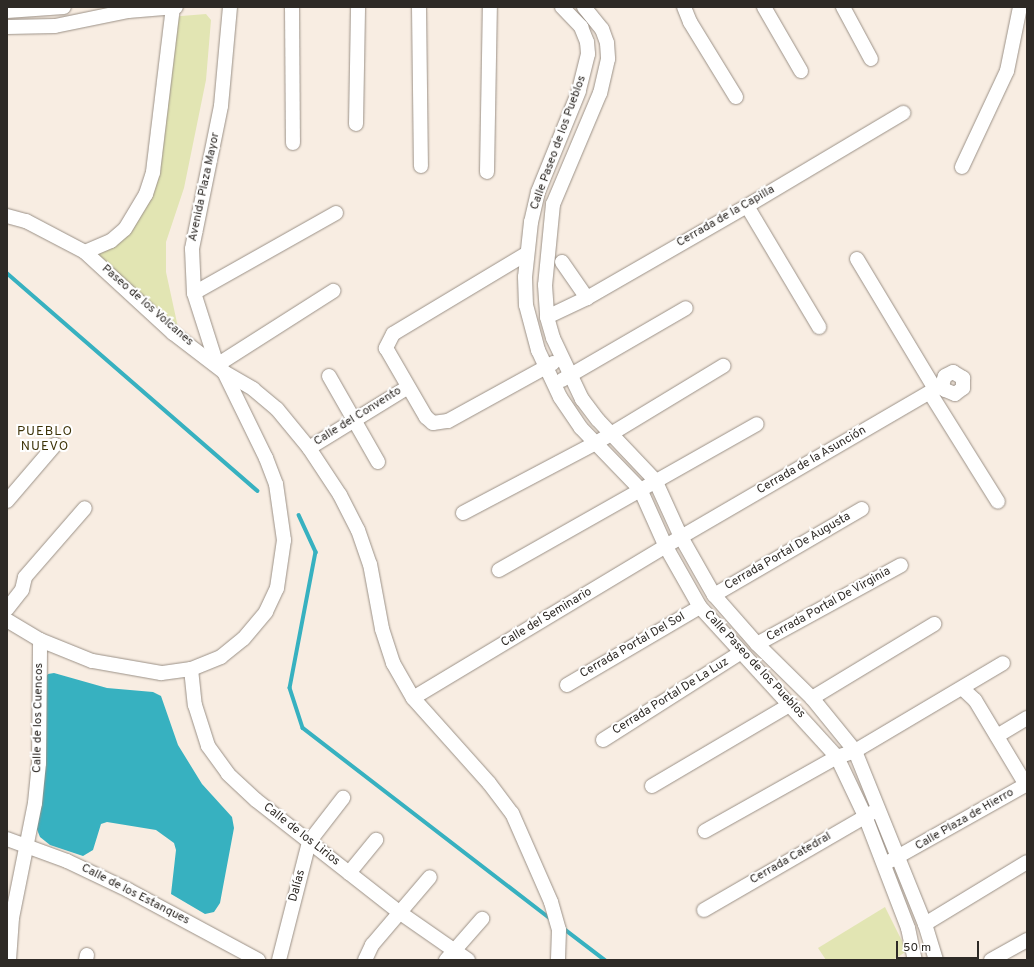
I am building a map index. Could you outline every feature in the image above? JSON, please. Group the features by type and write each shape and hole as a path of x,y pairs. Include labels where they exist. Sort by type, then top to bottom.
{"street":[{"path":"7,11 39,11 64,7"},
{"path":"7,27 55,26 128,11 174,7 153,172 146,194 125,228 111,241 85,252"},
{"name":"Avenida Plaza Mayor","path":"221,368 194,293 192,249 221,106 230,7"},
{"path":"292,7 293,143"},
{"path":"356,124 358,7"},
{"path":"419,7 421,166"},
{"path":"487,172 490,7"},
{"name":"Calle Paseo de los Pueblos","path":"562,7 581,27 587,42 588,54 579,92 538,192 526,254 526,304 531,331 545,368 581,428 640,490 666,547 700,607 740,653 791,704 837,757 865,816 908,928 915,960"},
{"name":"Calle Paseo de los Pueblos","path":"584,7 602,29 607,43 608,60 600,93 553,204 546,252 547,317 569,376 582,399 655,480 681,537 714,595 757,644 812,698 855,752 899,857 925,924 936,960"},
{"path":"684,7 690,22 736,97"},
{"path":"764,7 801,71"},
{"path":"843,7 871,59"},
{"path":"962,167 1007,71 1020,7"},
{"name":"Cerrada de la Capilla","path":"547,317 587,298 747,206 903,113"},
{"path":"747,206 819,327"},
{"path":"194,293 336,212"},
{"name":"Paseo de los Volcanes","path":"7,216 26,221 85,252 174,333 221,368 266,458 276,484 284,540 277,588 266,612 243,639 221,657 191,670 160,673 133,670 92,661 40,640 7,620"},
{"path":"526,254 392,334 386,348 426,417 433,423 442,423 545,368 562,357"},
{"path":"857,259 936,389 998,502"},
{"path":"562,262 587,298"},
{"path":"333,291 221,368 253,389 277,409 309,448 340,495 358,530 370,564 382,629 393,663 413,698 490,784 512,813 551,902 558,930 559,958"},
{"path":"554,385 686,308"},
{"path":"463,513 596,443 611,432 723,366"},
{"path":"329,376 378,462"},
{"name":"Calle del Convento","path":"309,448 408,387"},
{"name":"Cerrada de la Asunción","path":"681,537 936,389"},
{"path":"499,570 655,480 757,424"},
{"path":"7,501 56,445"},
{"path":"7,609 22,590 26,577 85,508"},
{"name":"Cerrada Portal De Augusta","path":"714,595 862,509"},
{"name":"Calle del Seminario","path":"413,698 681,537"},
{"name":"Cerrada Portal De Virginia","path":"757,644 901,566"},
{"name":"Cerrada Portal Del Sol","path":"566,685 700,607"},
{"path":"812,698 934,624"},
{"name":"Calle de los Cuencos","path":"9,960 12,918 27,845 39,763 40,640"},
{"name":"Cerrada Portal De La Luz","path":"603,740 740,653"},
{"path":"705,831 837,757 855,752 963,689 1003,663"},
{"name":"Calle de los Lirios","path":"191,670 195,705 212,751 228,774 309,842 399,912 450,956 468,960"},
{"name":"Calle Plaza de Hierro","path":"883,865 1026,785 975,700 963,689"},
{"path":"652,786 791,704"},
{"path":"997,736 1027,718"},
{"name":"Dalías","path":"279,960 309,842 343,798"},
{"name":"Cerrada Catedral","path":"704,910 878,808"},
{"name":"Calle de los Estanques","path":"7,839 27,845 128,890 258,960"},
{"path":"349,873 376,840"},
{"path":"925,924 1027,862"},
{"path":"365,960 372,945 430,877"},
{"path":"450,956 482,919"},
{"path":"991,960 1027,940"}],"green space":[{"path":"206,14 211,20 206,80 184,188 166,242 166,272 179,332 94,254 127,225 146,177 169,17"},
{"path":"885,907 907,951 893,960 826,960 818,948"}],"water":[{"path":"54,673 107,688 153,692 161,696 178,745 202,784 232,817 234,828 220,903 214,912 205,914 171,894 176,850 174,843 156,830 107,822 101,824 93,850 83,856 50,845 40,837 36,827 45,766 45,678 48,674"}],"waterway":[{"path":"7,273 258,491"},
{"path":"299,515 316,552 290,688 303,728 551,919"},
{"path":"563,928 605,960"}],"district":[{"name":"PUEBLO NUEVO","path":"45,440"}]}
